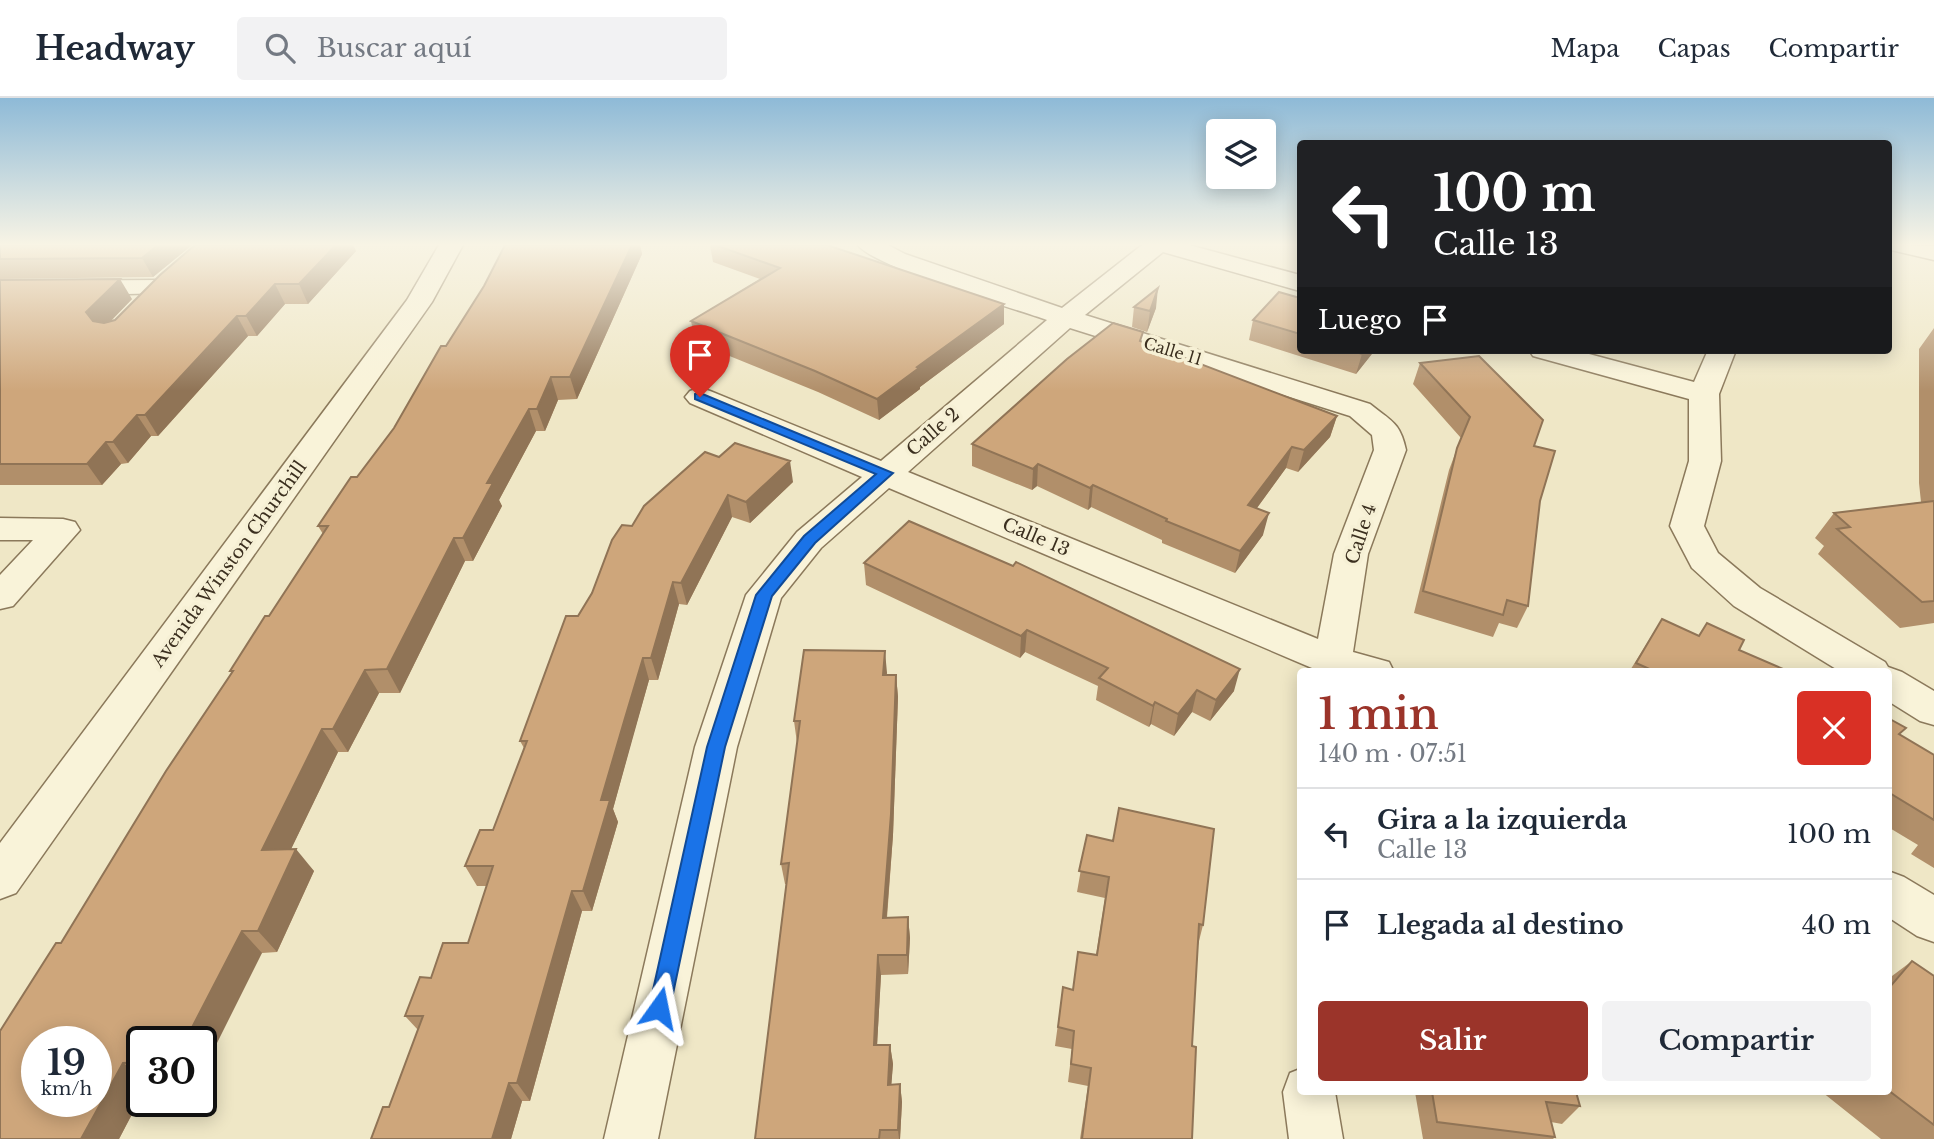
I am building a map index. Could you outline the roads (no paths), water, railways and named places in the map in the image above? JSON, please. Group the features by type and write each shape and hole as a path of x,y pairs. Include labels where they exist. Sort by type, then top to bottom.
{"street":[{"path":"134,315 156,294"},
{"name":"Avenida Winston Churchill","path":"0,879 424,294"},
{"name":"Calle 11","path":"996,294 1360,410"},
{"name":"Calle 2","path":"631,1139 716,747 764,595 809,540 1096,294"},
{"path":"1558,354 1704,394"},
{"path":"1720,354 1704,394 1705,461 1686,526 1704,560 1747,597 1864,668"},
{"name":"Calle 13","path":"700,397 886,473 1332,666"},
{"name":"Calle 4","path":"1332,666 1351,554 1390,450 1387,432 1360,410"},
{"path":"0,529 63,530 0,597"},
{"path":"1892,684 1934,710"},
{"path":"1892,894 1934,921"},
{"path":"1309,1095 1316,1139"}]}
